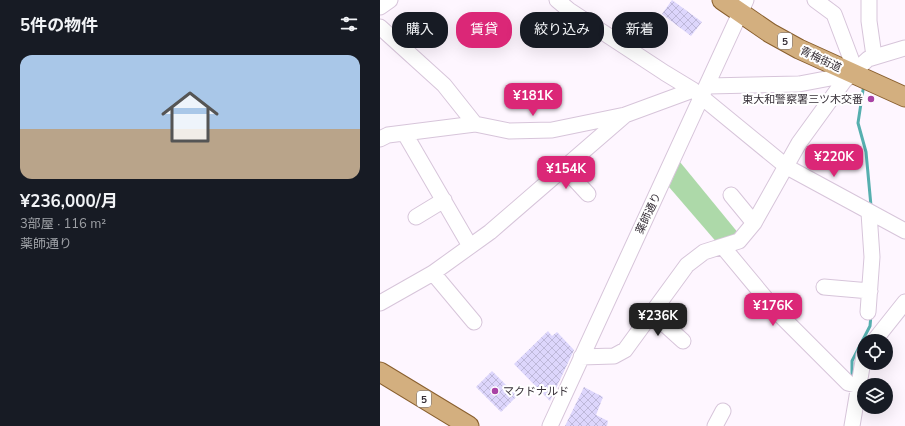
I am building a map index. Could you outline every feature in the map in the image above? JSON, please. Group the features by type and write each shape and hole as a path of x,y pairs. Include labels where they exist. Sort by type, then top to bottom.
{"main road":[{"name":"青梅街道","path":"722,0 743,7 792,46 905,97"},
{"name":"5","path":"380,372 468,426"}],"street":[{"path":"380,7 390,0"},
{"path":"557,0 569,10 665,73 701,91 786,167 905,231"},
{"path":"815,0 834,14 851,59 852,74"},
{"path":"869,0 869,21 874,56"},
{"name":"薬師通り","path":"550,426 701,91 743,7"},
{"path":"380,27 444,85 475,124"},
{"path":"581,357 614,356 625,350 687,265 704,252 739,241 754,223 800,143 844,81 859,66 874,56 905,48"},
{"path":"383,134 405,134 449,126 475,124 509,131 552,130 625,115 701,91 799,84 852,74"},
{"path":"380,303 433,273 490,232 625,115"},
{"path":"405,134 470,246"},
{"path":"564,168 588,194"},
{"path":"731,195 754,223"},
{"path":"416,217 444,200"},
{"path":"868,312 872,257 872,214"},
{"path":"723,247 777,312 854,385"},
{"path":"433,273 474,322"},
{"path":"824,287 870,291"},
{"path":"880,334 905,302"},
{"path":"652,312 683,341"},
{"path":"852,426 854,385 859,370"},
{"path":"715,426 724,411"}],"green space":[{"path":"680,162 739,234 719,245 669,187"}],"building":[{"path":"672,0 702,22 691,36 668,19 668,12 663,12"},
{"path":"548,331 552,336 557,332 574,350 550,401 514,364"},
{"path":"492,371 517,396 501,412 476,387"},
{"path":"584,387 603,397 596,415 608,421 607,426 565,426"}],"waterway":[{"path":"863,90 858,123 866,152 871,206"},
{"path":"852,380 852,361 870,326 871,315"}],"place":[{"name":"東大和警察署三ツ木交番","path":"871,99"},
{"name":"マクドナルド","path":"495,391"}]}
